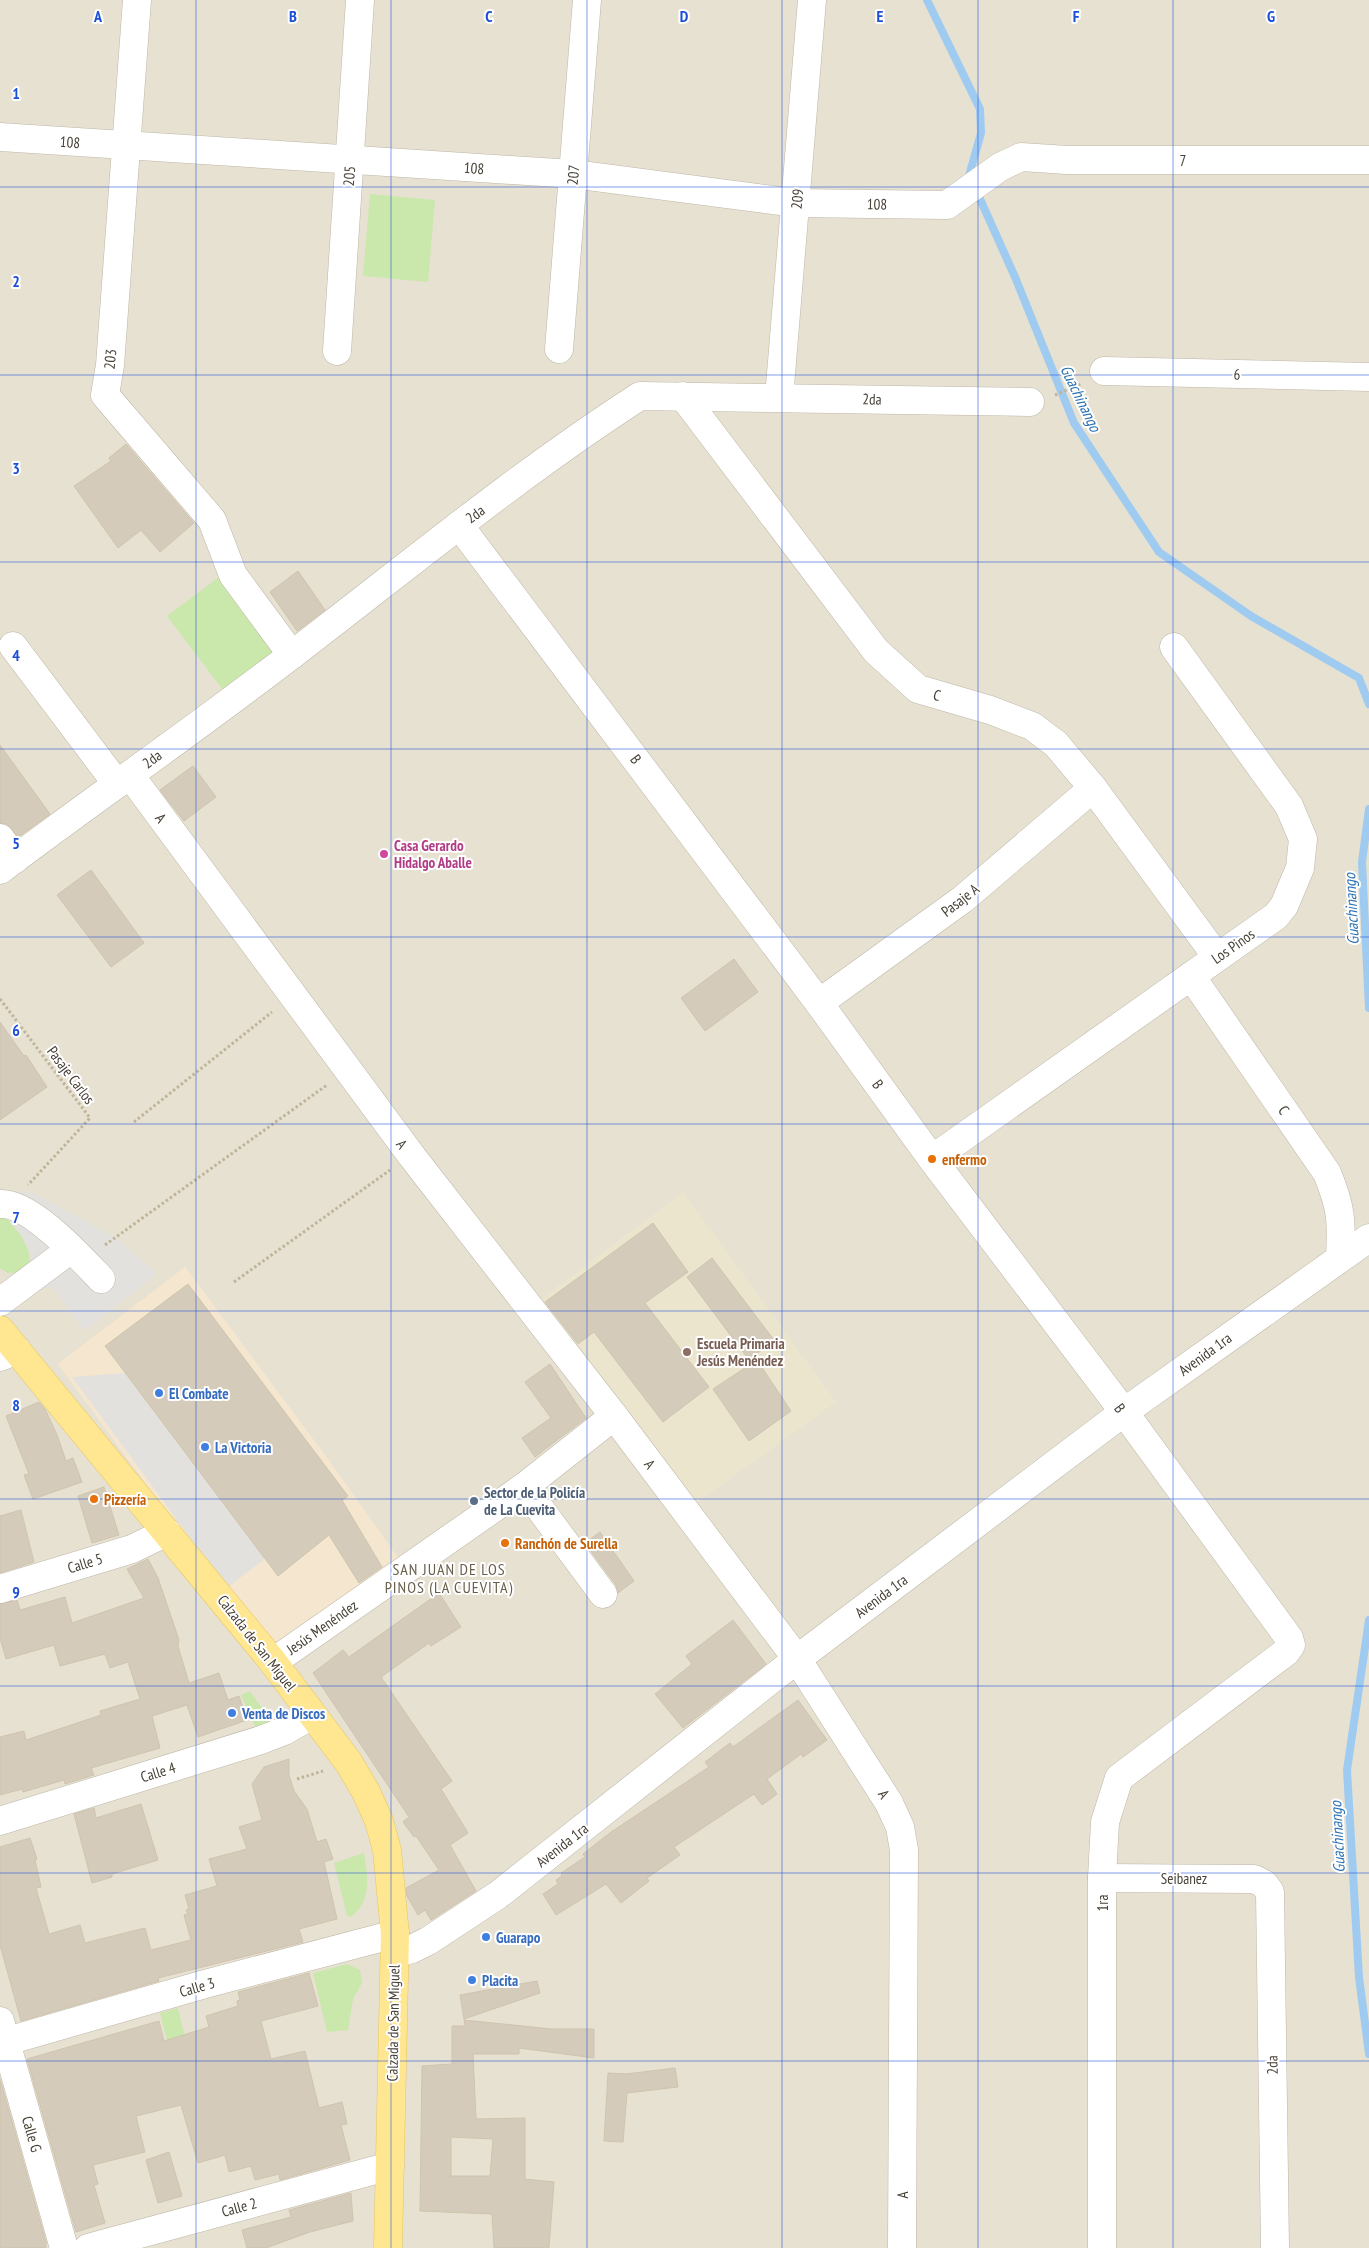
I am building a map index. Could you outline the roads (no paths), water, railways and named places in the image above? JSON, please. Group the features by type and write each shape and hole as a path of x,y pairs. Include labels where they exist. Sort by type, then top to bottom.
{"main road":[{"name":"Calzada de San Miguel","path":"6,1346 167,1532 273,1662 349,1763 366,1792 379,1821 387,1850 395,1944 388,2248"}],"street":[{"name":"203","path":"136,0 110,365 105,395 212,520 233,575 292,655"},
{"name":"205","path":"337,351 360,0"},
{"name":"207","path":"559,349 587,0"},
{"name":"209","path":"779,398 812,0"},
{"name":"108","path":"0,137 573,174 796,203 947,205"},
{"name":"7","path":"947,205 1000,167 1021,157 1067,160 1369,160"},
{"name":"6","path":"1104,371 1369,376"},
{"name":"2da","path":"5,856 123,780 292,655 592,426 640,396 1041,399"},
{"name":"C","path":"683,396 876,651 918,689 990,710 1032,726 1056,744 1093,788 1217,957"},
{"name":"B","path":"460,525 819,1002 932,1159 1124,1412 1289,1638 1291,1645"},
{"name":"A","path":"13,646 123,780 292,996 411,1155 614,1416 797,1659 889,1803 900,1827 904,1850 902,2248"},
{"name":"Los Pinos","path":"932,1159 1276,916 1284,906 1300,868 1303,840 1289,806 1174,647"},
{"name":"Pasaje A","path":"819,1002 963,899 1093,788"},
{"name":"C","path":"1191,976 1327,1173 1336,1196 1342,1220 1355,1247"},
{"path":"0,1302 85,1263 30,1213 5,1204"},
{"name":"Avenida 1ra","path":"395,1944 412,1949 428,1941 498,1895 797,1659 1124,1412 1355,1247"},
{"name":"Jesús Menéndez","path":"273,1662 524,1487 614,1416"},
{"path":"524,1487 603,1594"},
{"name":"Calle 5","path":"0,1589 132,1549 167,1532"},
{"name":"1ra","path":"1102,2248 1102,1878 1105,1822 1119,1778 1286,1652 1291,1645"},
{"name":"Calle 4","path":"0,1821 261,1740 284,1731 312,1715"},
{"name":"Seibanez","path":"1102,1878 1254,1878 1264,1884"},
{"name":"2da","path":"1264,1884 1270,1892 1275,2248"},
{"name":"Calle 3","path":"2,2035 205,1984 395,1944"},
{"name":"Calle G","path":"2,2035 64,2248"},
{"name":"Calle 2","path":"88,2248 390,2166"}],"waterway":[{"name":"Guachinango","path":"927,0 980,109 981,133 969,176 971,179"},
{"name":"Guachinango","path":"976,190 1015,277 1074,423 1159,552 1251,616 1359,678 1369,704"},
{"name":"Guachinango","path":"1369,809 1362,862 1369,1008"},
{"name":"Guachinango","path":"1369,1620 1347,1770 1359,1977 1369,2054"}],"place":[{"name":"Casa Gerardo Hidalgo Aballe","path":"384,854"},
{"name":"enfermo","path":"932,1159"},
{"name":"Escuela Primaria Jesús Menéndez","path":"687,1352"},
{"name":"El Combate","path":"159,1393"},
{"name":"La Victoria","path":"205,1447"},
{"name":"Pizzería","path":"94,1499"},
{"name":"Sector de la Policía de La Cuevita","path":"474,1501"},
{"name":"Ranchón de Surella","path":"505,1543"},
{"name":"Venta de Discos","path":"232,1713"},
{"name":"Guarapo","path":"486,1937"},
{"name":"Placita","path":"472,1980"}],"district":[{"name":"SAN JUAN DE LOS PINOS (LA CUEVITA)","path":"449,1578"}]}
